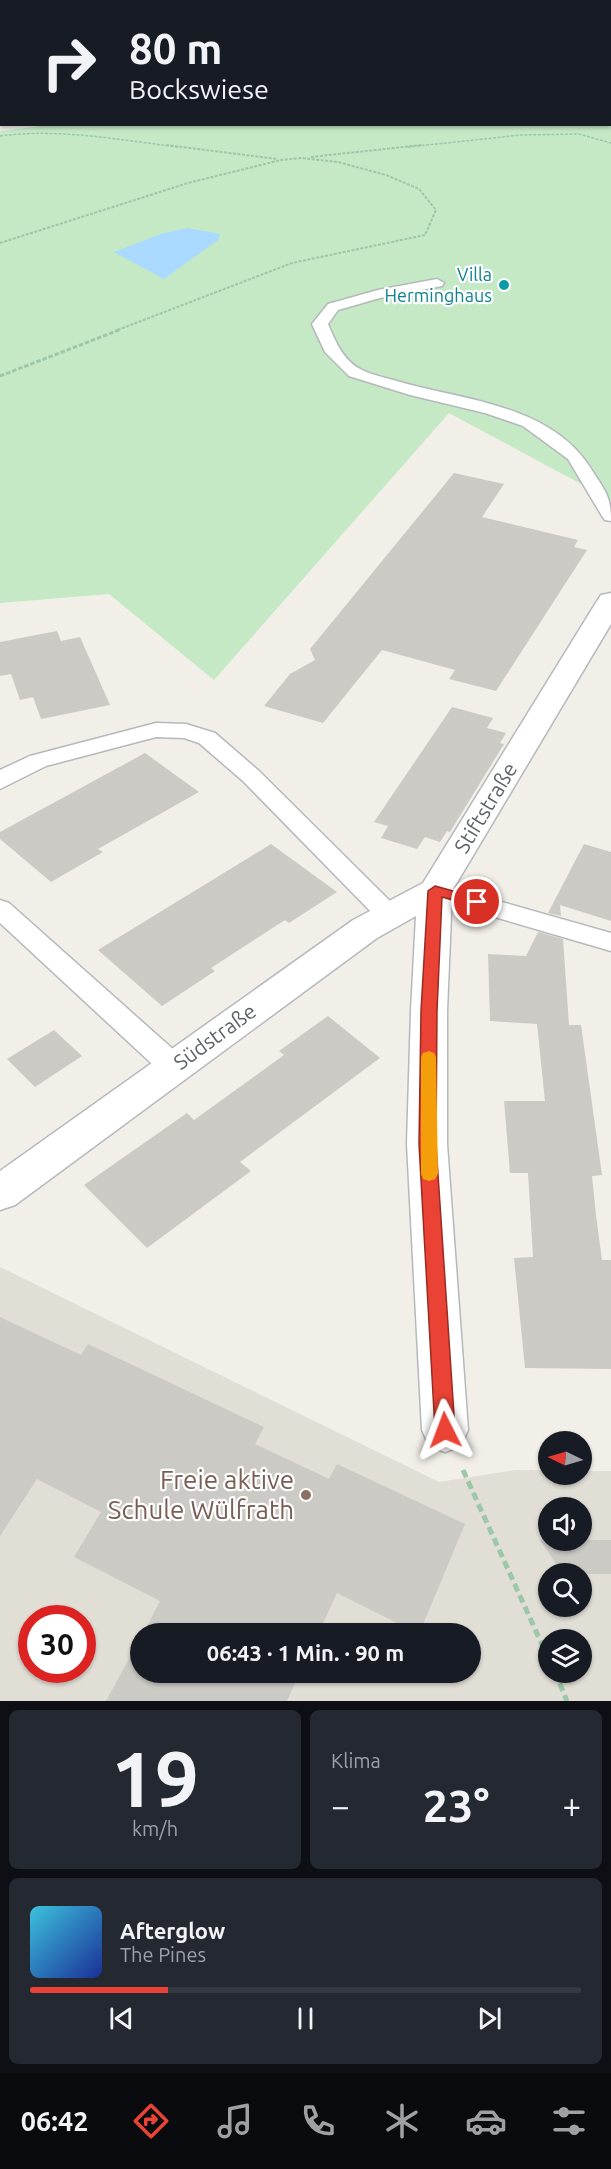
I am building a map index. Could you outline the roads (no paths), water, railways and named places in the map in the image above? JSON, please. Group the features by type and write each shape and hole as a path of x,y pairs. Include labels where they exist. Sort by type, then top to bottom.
{"street":[{"name":"Stiftstraße","path":"445,1430 428,1144 429,1011 435,891 611,601"},
{"name":"Südstraße","path":"0,1193 365,929 435,891"}],"lane":[{"path":"437,284 378,294 333,307 320,324 330,349 355,373 416,392 490,408 529,422 575,456 611,516"},
{"path":"0,782 8,775 38,761 156,730 186,730 207,738 251,776 390,916"},
{"path":"435,891 611,942"},
{"path":"0,909 174,1067"}],"water":[{"path":"187,228 220,234 218,240 164,279 114,252 161,234"}],"place":[{"name":"Villa Herminghaus","path":"504,285"},
{"name":"Freie aktive Schule Wülfrath","path":"306,1495"}]}
